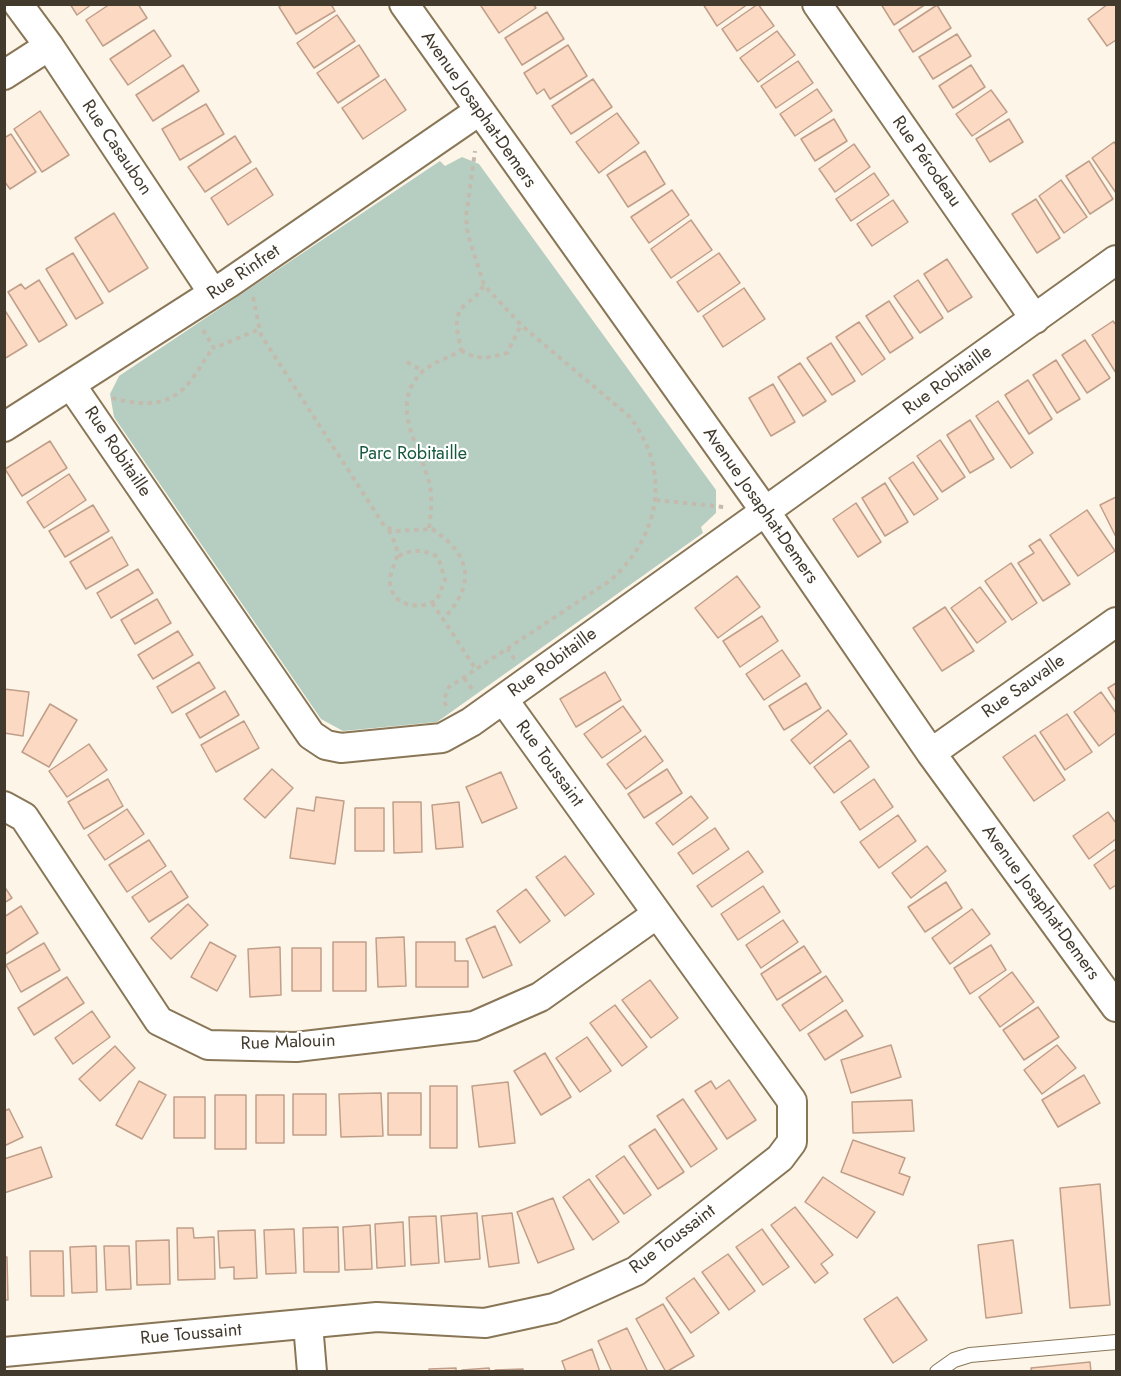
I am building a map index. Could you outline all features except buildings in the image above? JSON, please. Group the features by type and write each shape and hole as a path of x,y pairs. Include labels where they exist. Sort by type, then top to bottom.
{"street":[{"name":"Rue Casaubon","path":"18,4 49,46 201,301"},
{"name":"Avenue Josaphat-Demers","path":"404,4 765,511 931,753 1116,1007"},
{"name":"Rue Pérodeau","path":"817,4 1035,319"},
{"path":"4,75 49,46"},
{"name":"Rue Rinfret","path":"4,428 240,275 479,111"},
{"name":"Rue Robitaille","path":"71,385 294,713 317,739 341,748 442,738 503,699 528,678 1116,260"},
{"name":"Rue Sauvalle","path":"931,753 1116,622"},
{"name":"Rue Toussaint","path":"4,1352 377,1317 485,1323 554,1308 636,1271 780,1158 792,1142 792,1101 503,699"},
{"name":"Rue Malouin","path":"4,806 24,817 159,1021 208,1045 297,1047 474,1026 540,997 657,914"},
{"path":"308,1324 312,1371"}],"lane":[{"path":"937,1371 954,1360 970,1354 1116,1342"}],"path":[{"path":"464,678 475,668 620,572 639,548 656,500 655,470 641,430 630,417 521,325 484,285 468,236 466,217 479,111"},
{"path":"240,275 255,301 260,329 279,366 389,530 397,557 390,579 396,597 418,607 432,603 445,586 442,565 438,557 428,552 407,551 397,557"},
{"path":"484,285 475,300 465,306 459,314 457,323 461,350 472,357 488,359 507,353 521,325"},
{"path":"201,301 214,348"},
{"path":"108,397 146,404 172,398 192,380 214,348 260,329"},
{"path":"429,528 431,495 429,481 407,416 410,393 423,371 443,357 461,350"},
{"path":"407,362 423,371"},
{"path":"656,500 765,511"},
{"path":"389,530 429,528 451,543 459,553 466,575 466,585 459,601 444,620"},
{"path":"432,603 475,668"}],"green space":[{"name":"Parc Robitaille","path":"462,157 479,164 716,490 716,513 701,527 703,533 437,722 343,731 321,719 114,417 110,394 119,376 440,161 445,166"}]}
